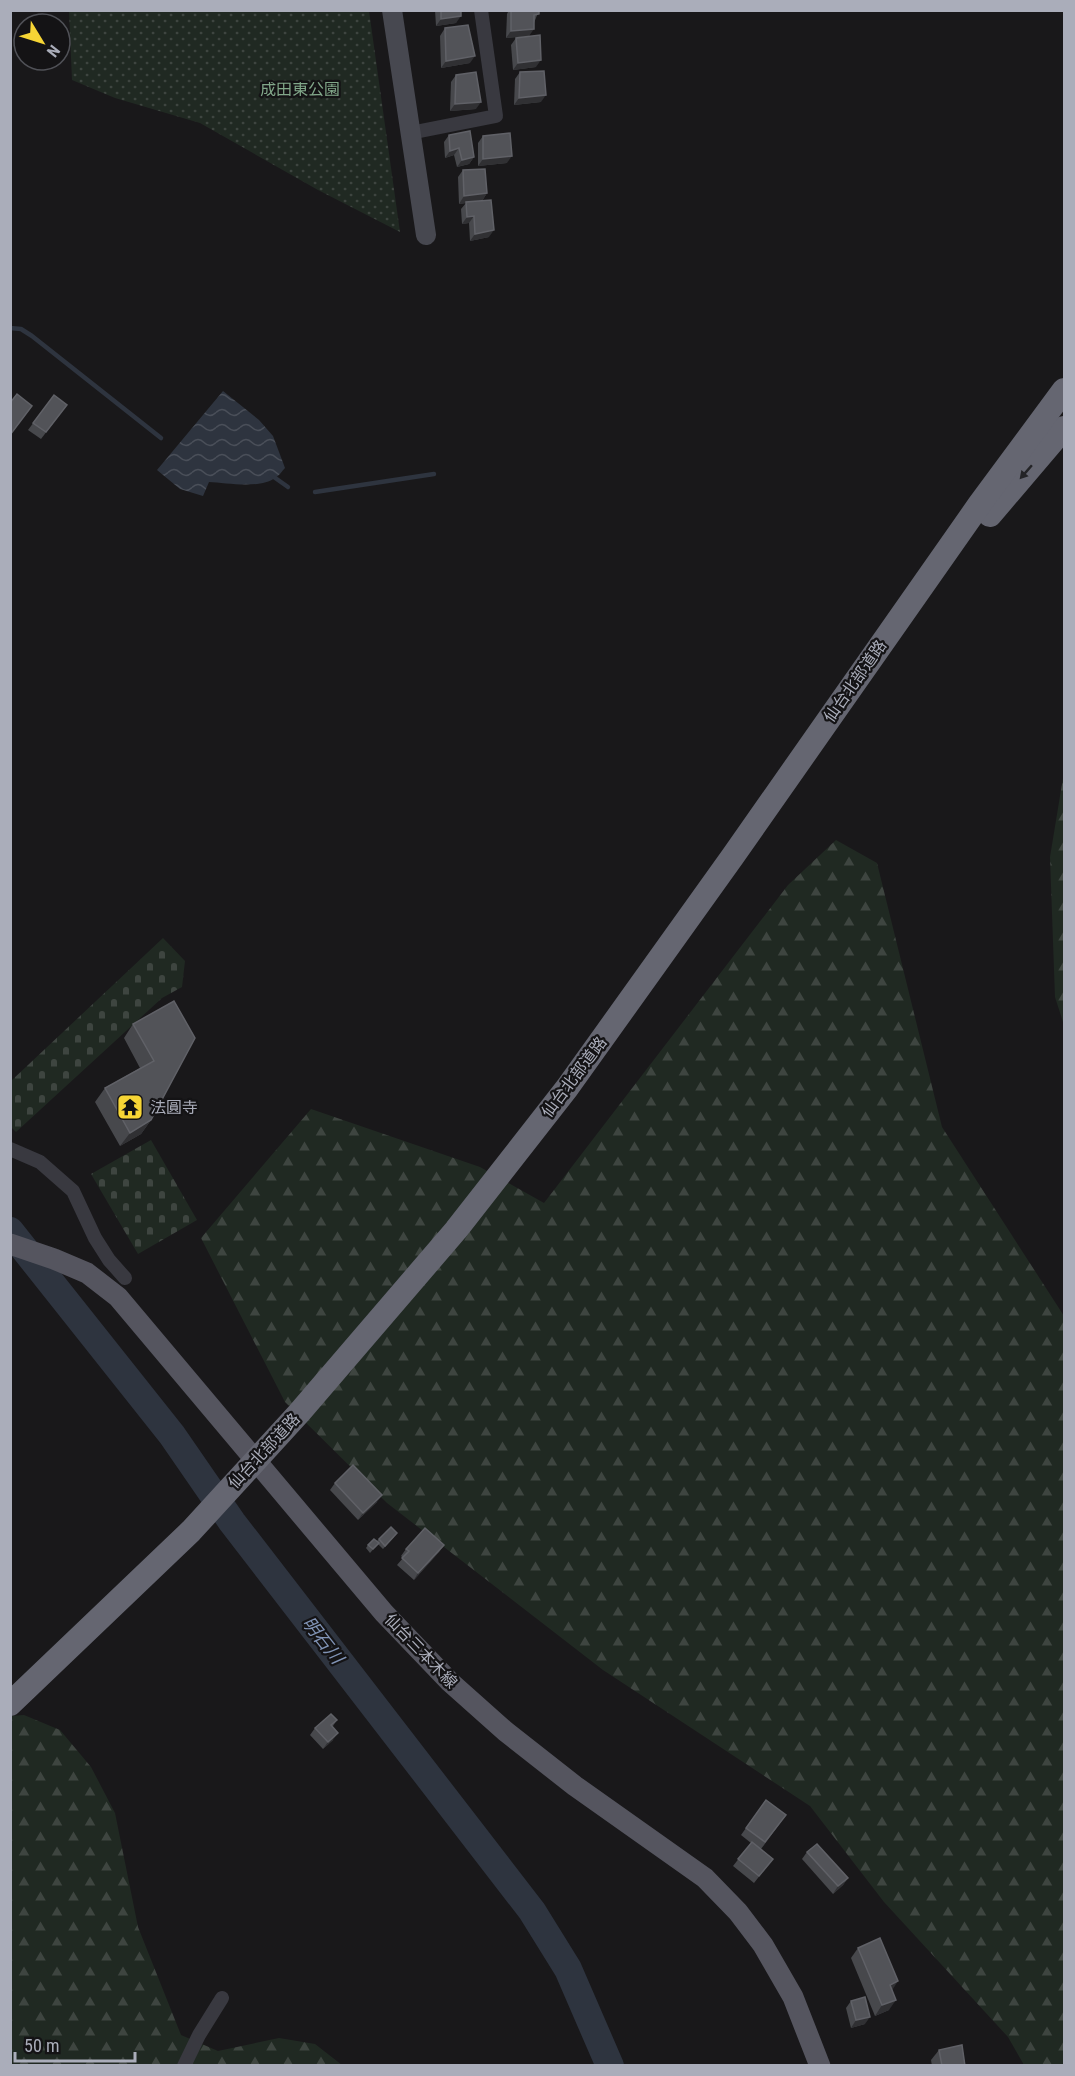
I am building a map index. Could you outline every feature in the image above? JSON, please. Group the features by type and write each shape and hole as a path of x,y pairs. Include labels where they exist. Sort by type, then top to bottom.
{"highway":[{"name":"仙台北部道路","path":"10,1704 191,1531 299,1413 456,1230 567,1088 979,506 1065,390"},
{"path":"867,663 980,526 1065,428"}],"main road":[{"name":"仙台三本木線","path":"10,1244 87,1273 118,1296 384,1613 450,1682 505,1731 575,1786 705,1878 738,1912 763,1945 793,1997 820,2066"}],"street":[{"path":"392,10 426,235"},
{"path":"410,134 496,116 481,10"},
{"path":"10,1149 40,1162 73,1191 94,1238 125,1278"},
{"path":"184,2066 199,2035 222,1998"}],"green space":[{"name":"成田東公園","path":"369,11 400,232 318,190 200,123 115,98 72,80 72,12 69,12"},
{"path":"1064,772 1064,1025 1055,997 1050,857"},
{"path":"836,840 877,863 942,1127 1064,1316 1064,2065 1024,2065 1008,2037 884,1902 810,1806 603,1670 387,1503 285,1402 201,1238 311,1109 480,1167 544,1203 788,885"},
{"path":"163,938 185,961 182,987 162,998 16,1132 11,1127 11,1081"},
{"path":"151,1140 197,1220 138,1254 91,1174"},
{"path":"24,1715 60,1730 91,1767 115,1813 138,1927 181,2035 218,2051 279,2038 315,2044 342,2065 11,2065 10,1716"}],"water":[{"path":"223,391 259,420 273,436 285,468 276,477 261,483 243,485 209,482 203,496 180,489 157,470"}],"building":[{"path":"441,10 461,10 461,16 441,19"},
{"path":"511,10 539,10 539,14 534,15 534,29 511,31"},
{"path":"468,25 475,56 446,61 445,28"},
{"path":"540,35 541,60 518,63 516,38"},
{"path":"544,71 546,95 519,98 520,72"},
{"path":"476,72 481,102 455,104 456,75"},
{"path":"470,131 474,157 462,160 459,148 450,151 449,135"},
{"path":"510,133 512,156 483,159 483,136"},
{"path":"485,169 487,193 464,196 463,170"},
{"path":"491,200 494,230 475,234 474,216 467,217 466,202"},
{"path":"17,394 32,406 10,435 10,403"},
{"path":"54,395 67,405 46,432 33,423"},
{"path":"174,1001 195,1038 151,1120 130,1133 105,1088 154,1061 133,1024"},
{"path":"353,1465 382,1495 363,1513 335,1483"},
{"path":"391,1527 397,1533 385,1546 379,1539"},
{"path":"425,1528 444,1545 418,1573 402,1558 409,1551 406,1549"},
{"path":"374,1539 379,1543 373,1549 368,1545"},
{"path":"331,1714 337,1720 331,1725 338,1733 328,1742 315,1728"},
{"path":"766,1800 786,1815 765,1842 746,1828"},
{"path":"752,1842 773,1859 759,1876 738,1859"},
{"path":"817,1844 848,1878 838,1886 807,1852"},
{"path":"880,1938 898,1981 890,1985 896,2000 882,2005 858,1948"},
{"path":"865,1997 870,2017 856,2020 851,2001"},
{"path":"962,2045 965,2066 942,2066 939,2050"}],"waterway":[{"path":"10,328 21,329 32,336 161,438"},
{"path":"315,492 434,474"},
{"path":"271,475 288,487"},
{"name":"明石川","path":"10,1231 172,1435 232,1522 532,1911 568,1969 610,2066"}],"place":[{"name":"法圓寺","path":"130,1107"}]}
